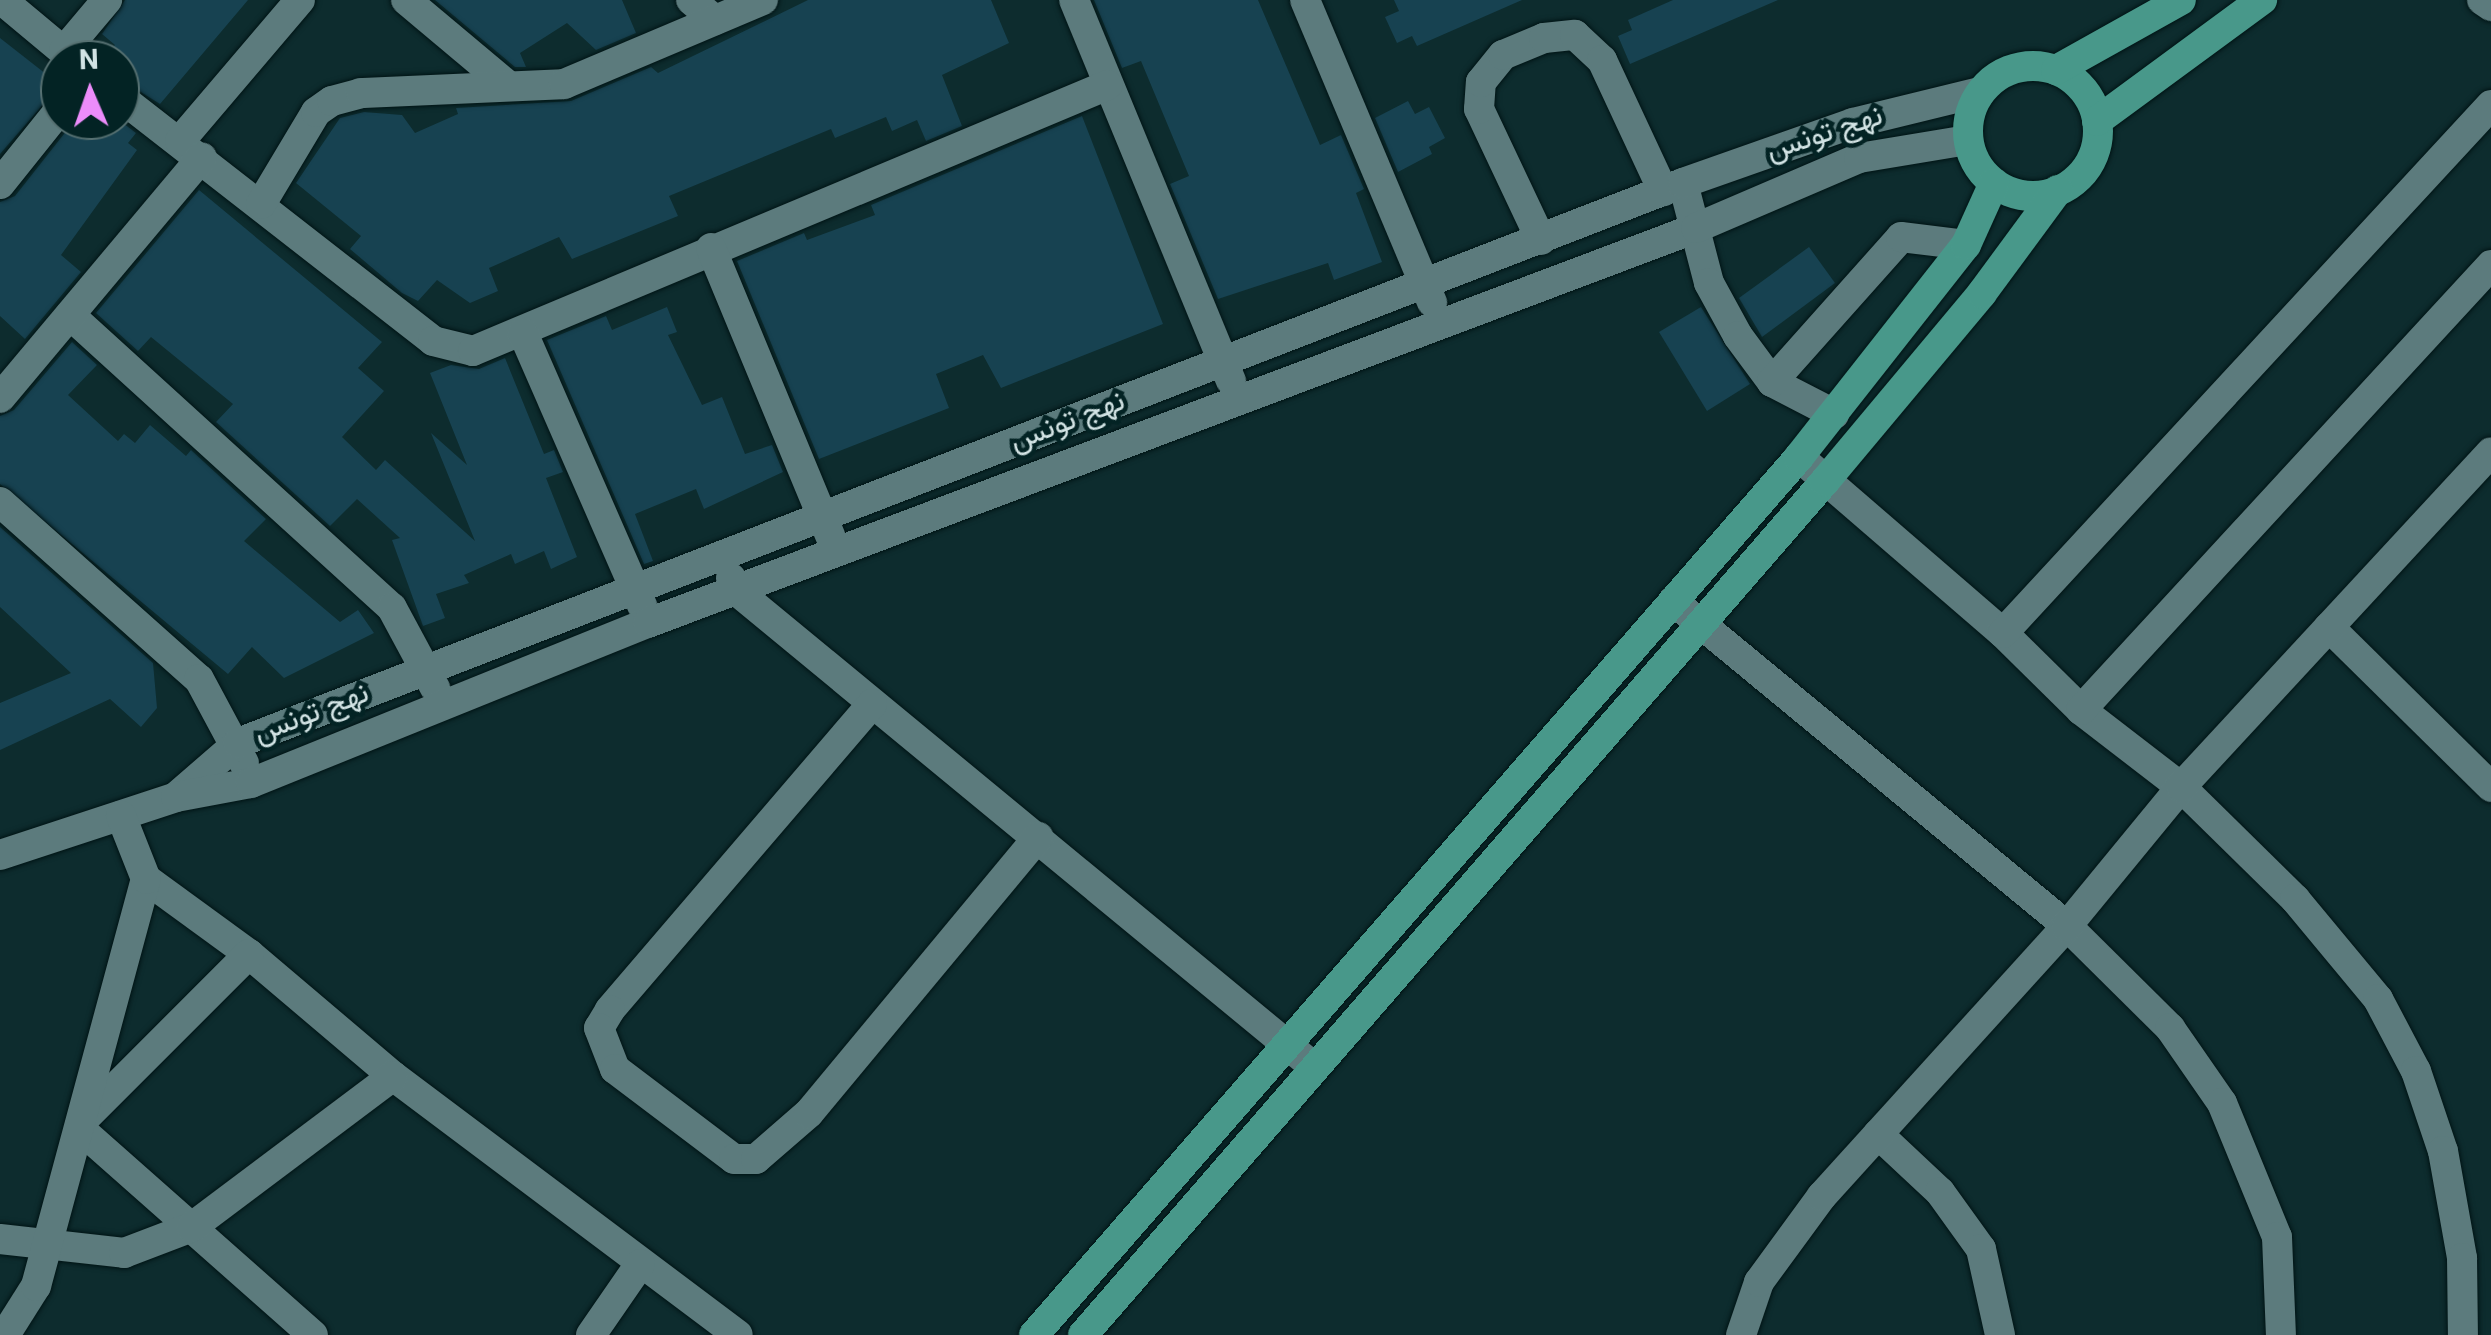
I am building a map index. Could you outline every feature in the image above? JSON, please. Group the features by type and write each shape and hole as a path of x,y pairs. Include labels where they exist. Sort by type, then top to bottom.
{"main road":[{"path":"2097,121 2262,0"},
{"path":"2056,70 2166,3"},
{"path":"1083,1335 1825,481 1982,293 2058,190 2094,154 2097,121 2083,90 2056,70 2023,66 1980,92 1968,140 1994,183 2026,195 2058,190"},
{"path":"1034,1335 1799,457 1966,245 1994,183"}],"street":[{"path":"2,0 50,40"},
{"path":"80,40 107,0"},
{"path":"0,398 70,314 300,0"},
{"path":"406,0 506,84"},
{"path":"691,0 716,20"},
{"path":"262,204 316,112 332,102 361,93 564,84 763,0"},
{"path":"1074,0 1239,400"},
{"path":"1305,0 1441,323"},
{"path":"2482,0 2491,6"},
{"path":"1541,240 1480,109 1480,82 1503,56 1544,38 1575,35 1602,60 1696,228 1720,309 1772,382 1834,414"},
{"path":"140,112 432,340 473,351 1108,84"},
{"name":"نهج تونس","path":"176,797 238,743 1673,187 1853,123 1980,92"},
{"path":"2003,633 2491,105"},
{"path":"0,184 40,134"},
{"name":"نهج تونس","path":"0,855 176,797 251,783 648,623 1696,228 1859,158 1968,140"},
{"path":"1772,382 1901,238 1966,245"},
{"path":"712,248 837,552"},
{"path":"2081,710 2491,265"},
{"path":"70,314 392,608 428,670 442,707"},
{"path":"523,333 648,623"},
{"path":"1741,1335 1760,1282 1788,1237 2067,926 2181,787 2491,452"},
{"path":"1799,457 2003,633 2081,710 2181,787 2295,899 2378,999 2416,1072 2443,1152 2459,1240 2463,1335"},
{"path":"0,502 199,679 238,743 251,783"},
{"path":"720,556 738,592 1314,1067"},
{"path":"1673,601 1698,626 2067,926 2170,1028 2222,1103 2278,1237 2282,1335"},
{"path":"2329,627 2491,787"},
{"path":"872,704 610,1010 599,1028 615,1069 734,1159 756,1159 810,1113 1038,837"},
{"path":"122,816 146,879 250,954 392,1076 738,1335"},
{"path":"5,1335 36,1286 146,879"},
{"path":"81,1125 250,954"},
{"path":"0,1240 124,1253 192,1228 392,1076"},
{"path":"81,1125 312,1335"},
{"path":"1878,1134 1940,1192 1981,1250 2000,1335"},
{"path":"591,1335 640,1264"}],"building":[{"path":"125,0 248,0 160,104 140,92 140,40 109,40 102,34"},
{"path":"435,0 622,0 636,33 596,50 567,23 520,53 526,67 515,67"},
{"path":"808,0 991,0 1009,43 942,75 962,126 926,141 917,120 892,131 886,117 835,138 831,129 669,196 678,216 572,259 559,237 489,268 498,291 470,303 437,280 418,301 402,293 350,249 361,236 296,183 340,118 364,112 402,115 415,133 458,114 456,108 571,101 651,67 658,73"},
{"path":"1094,0 1258,0 1320,145 1341,135 1364,189 1356,193 1382,262 1334,280 1328,263 1218,299 1170,184 1189,176 1141,61 1122,68"},
{"path":"1394,0 1522,0 1417,46 1412,36 1397,43 1385,17 1399,11"},
{"path":"1673,0 1778,0 1630,64 1618,36 1632,30 1628,20"},
{"path":"0,38 40,69 40,108 0,154"},
{"path":"1408,101 1415,114 1429,107 1445,138 1429,147 1432,154 1398,172 1375,118"},
{"path":"1082,116 1163,324 1001,388 983,355 936,374 949,408 819,459 737,261 804,233 807,240 875,215 871,205"},
{"path":"59,140 130,140 128,143 137,150 61,255 81,272 25,339 0,316 0,202 15,196"},
{"path":"199,190 382,342 358,368 384,391 342,437 376,470 385,460 475,541 431,433 467,465 430,373 451,365 479,369 505,358 544,454 554,450 563,472 546,478 577,557 551,569 544,551 515,564 511,554 464,575 469,583 436,594 445,618 423,626 392,540 400,538 357,499 330,526 216,422 233,404 151,337 138,351 96,313"},
{"path":"1809,247 1835,283 1762,337 1739,298"},
{"path":"667,307 677,332 668,335 702,405 722,397 745,454 772,445 783,472 704,509 696,489 635,514 653,561 644,564 547,340 606,316 612,330"},
{"path":"1701,307 1750,384 1707,411 1659,332"},
{"path":"72,342 97,365 68,395 118,441 124,434 135,443 150,425 186,456 191,450 266,519 244,541 340,622 358,610 374,633 284,678 252,647 228,674 0,484 0,416 14,410"},
{"path":"0,527 153,663 157,708 141,727 110,699 0,750 0,703 71,673 0,607"}]}
